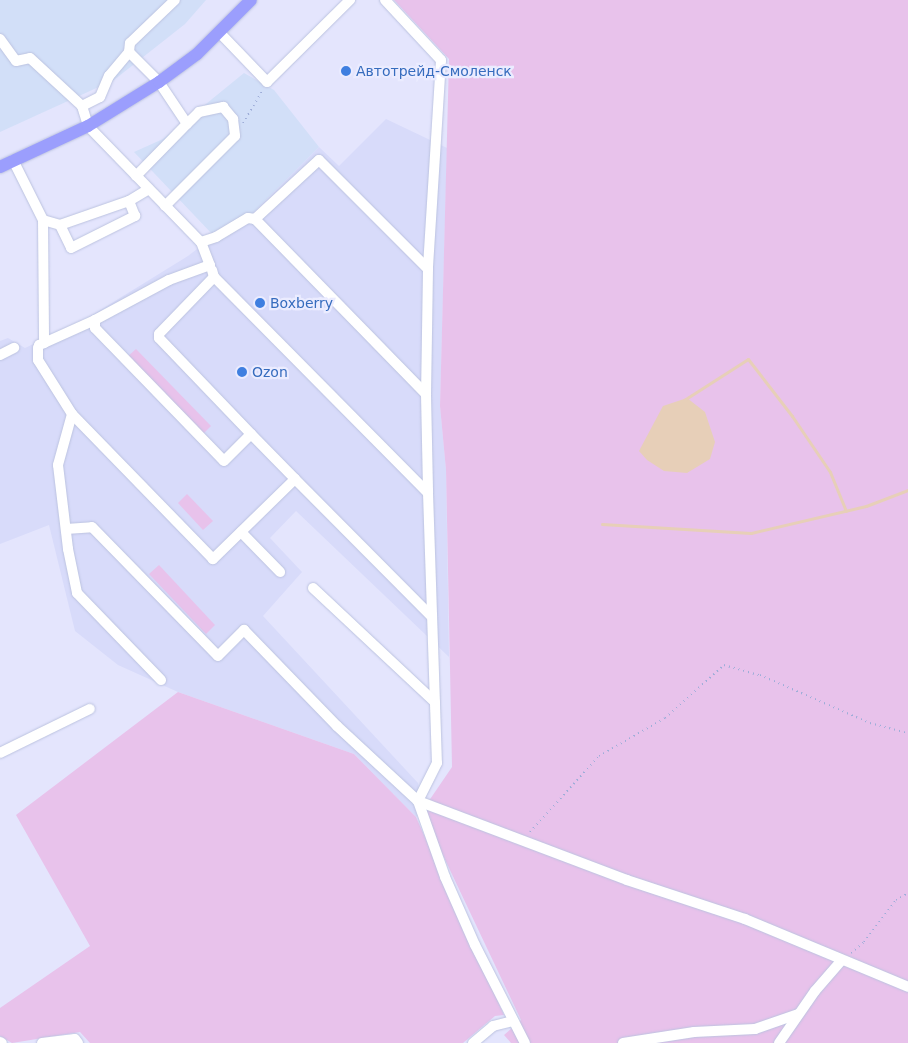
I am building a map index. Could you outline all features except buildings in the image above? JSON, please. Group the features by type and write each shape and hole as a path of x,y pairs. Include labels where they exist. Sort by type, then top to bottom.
{"main road":[{"path":"0,167 88,126 159,82 197,54 251,0"}],"lane":[{"path":"82,106 100,97 109,76 129,52 130,43 175,0"},
{"path":"220,33 267,82 350,0"},
{"path":"385,0 441,60 428,269 426,394 430,615 437,764 418,801 445,877 524,1043"},
{"path":"0,39 16,61 30,58 82,106 88,126 201,242 214,277 428,493"},
{"path":"129,52 159,82 187,124"},
{"path":"136,176 199,112 223,107 233,119 235,136 165,206"},
{"path":"14,160 43,220 44,344"},
{"path":"254,219 319,160 428,269"},
{"path":"43,220 60,225 129,201 149,189"},
{"path":"60,225 71,248 135,216 129,201"},
{"path":"201,242 248,218 254,219 426,394"},
{"path":"210,265 169,280 95,320 39,345 38,360 72,414 213,559 295,479"},
{"path":"214,277 159,334 159,338 430,615"},
{"path":"95,320 95,328 224,461 251,434"},
{"path":"0,355 14,348"},
{"path":"72,414 58,465 68,549 77,592 161,680"},
{"path":"66,529 92,527 218,656 244,630 337,726 418,801 627,880 745,919 841,961 908,986"},
{"path":"241,532 280,572"},
{"path":"313,588 435,702"},
{"path":"0,753 90,709"},
{"path":"780,1043 798,1014 841,961"},
{"path":"623,1043 694,1032 755,1029 798,1014"},
{"path":"473,1043 493,1026 513,1021"},
{"path":"42,1043 75,1040 78,1043"}],"path":[{"path":"235,136 267,82"},
{"path":"524,840 599,756 665,718 724,665 760,675 870,723 908,733"},
{"path":"841,961 864,942 896,900 908,893"}],"shaded area":[{"path":"0,0 206,0 185,24 114,80 0,132"},
{"path":"394,0 908,0 908,1043 511,1043 504,1035 521,1020 422,811 452,767 446,470 440,406 449,59"},
{"path":"244,73 274,90 319,147 250,216 214,236 134,152 163,139"},
{"path":"386,119 447,148 440,406 446,470 449,657 296,511 270,538 302,572 263,616 418,783 422,811 416,817 354,754 178,692 118,665 75,631 49,525 0,544 0,341 8,338 25,348 81,322 188,256 214,236 250,216 319,147 339,166"},
{"path":"136,349 211,426 202,435 126,358"},
{"path":"687,398 705,412 715,442 710,459 687,473 664,471 647,460 639,451 663,406"},
{"path":"187,494 213,521 203,530 178,503"},
{"path":"159,565 215,625 206,634 149,574"},
{"path":"178,692 354,754 416,817 504,1015 495,1016 463,1043 90,1043 80,1032 12,1043 0,1036 0,1008 90,946 16,815"}],"waterway":[{"path":"684,400 748,359 792,416 830,472 846,511"},
{"path":"602,524 751,533 866,506 908,490"}],"place":[{"name":"Автотрейд-Смоленск","path":"346,71"},
{"name":"Boxberry","path":"260,303"},
{"name":"Ozon","path":"242,372"}]}
